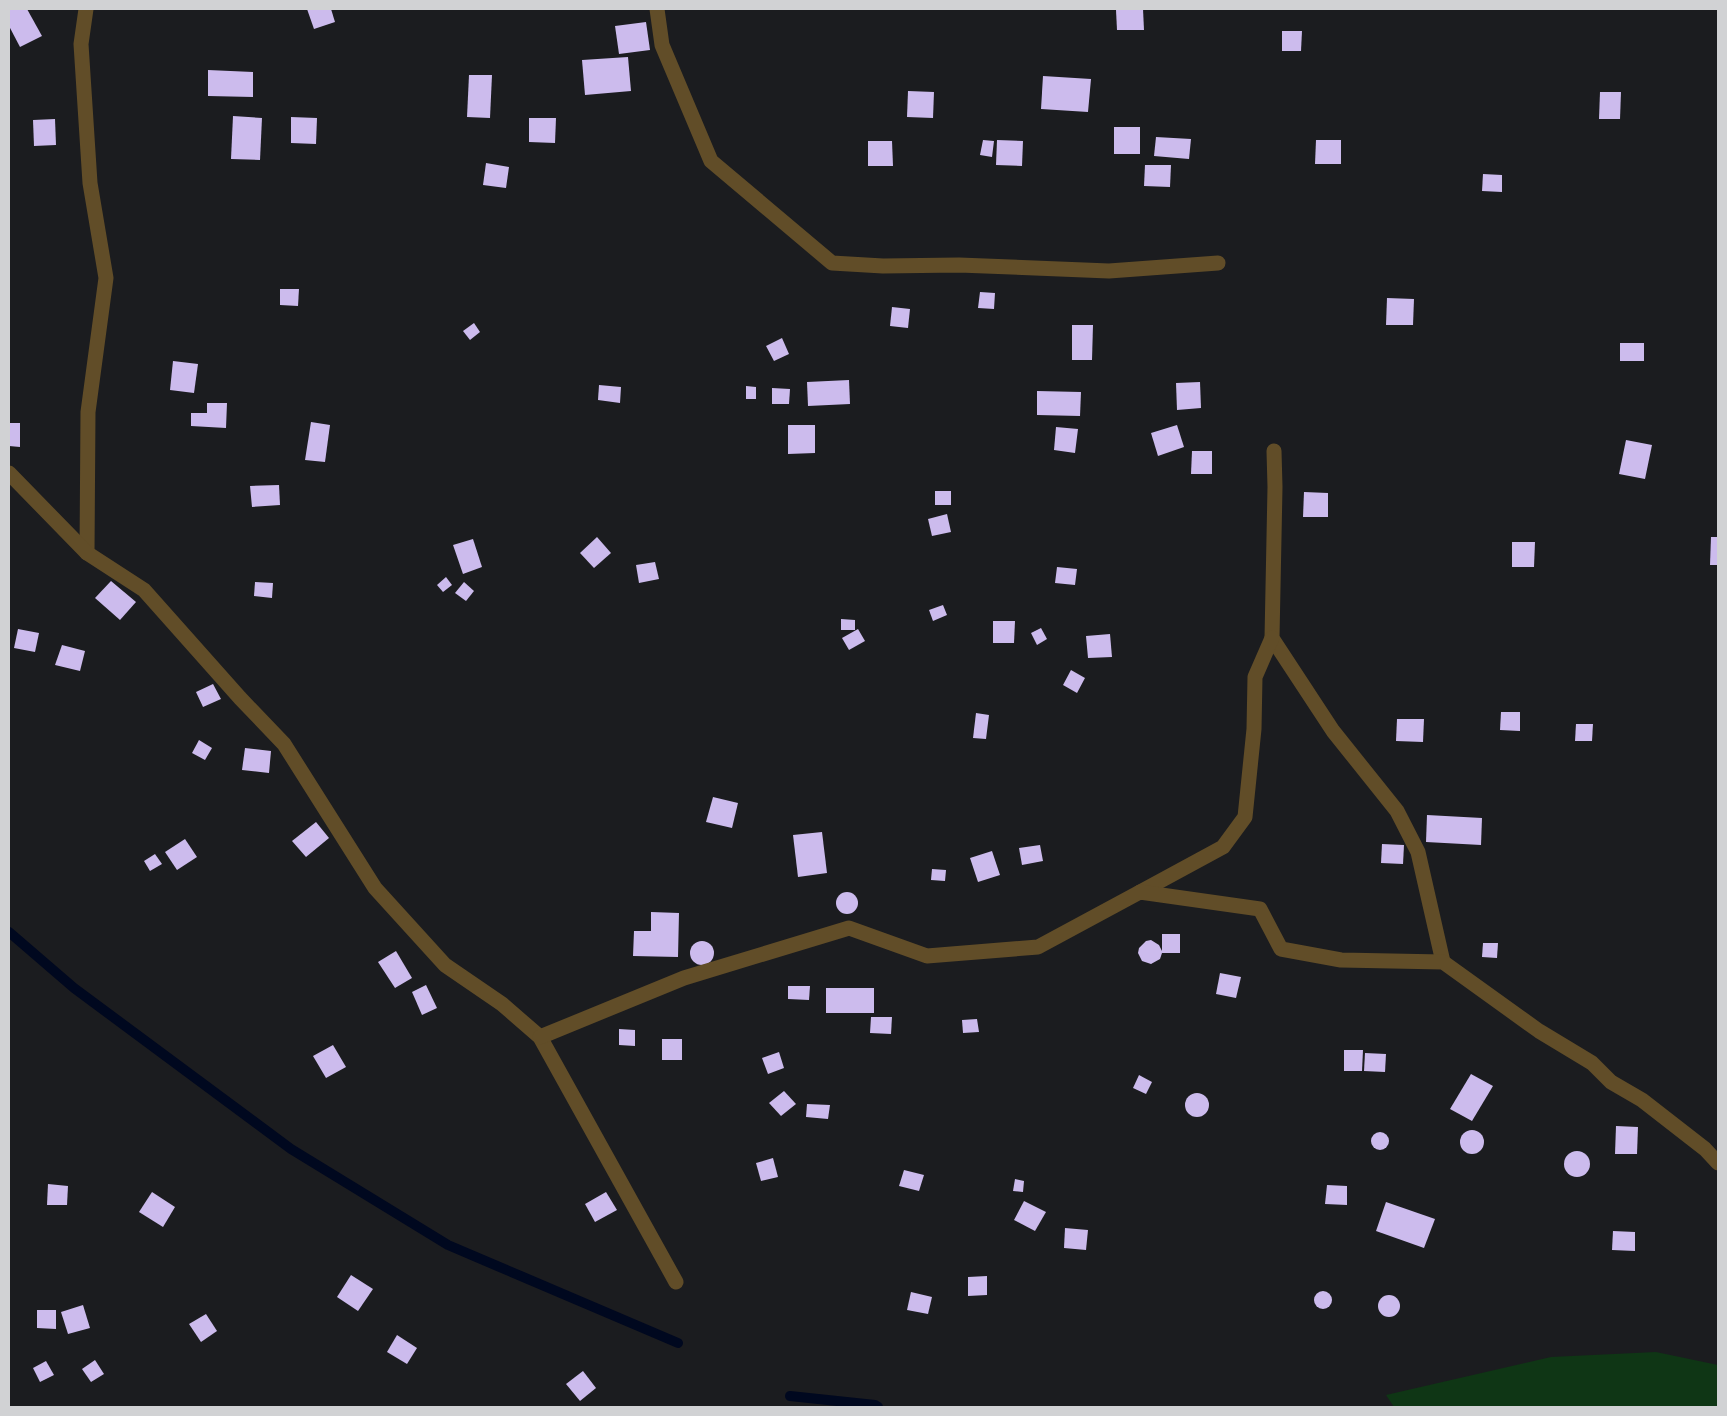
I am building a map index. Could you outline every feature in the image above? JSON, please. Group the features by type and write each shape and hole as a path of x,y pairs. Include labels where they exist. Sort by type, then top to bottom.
{"street":[{"path":"86,9 81,44 90,184 106,278 88,412 87,553"},
{"path":"657,9 662,45 710,161 832,263 883,266 960,265 1109,270 1218,263"},
{"path":"540,1037 684,978 849,928 927,956 1038,947 1223,846 1245,817 1254,729 1255,677 1272,638 1274,452"},
{"path":"9,473 87,553 144,590 240,698 284,744 375,888 445,965 502,1004 540,1037 676,1282"},
{"path":"1272,638 1333,731 1397,811 1418,852 1443,962"},
{"path":"1140,892 1260,909 1281,949 1341,960 1443,962 1539,1031 1592,1062 1611,1082 1642,1100 1705,1149 1718,1163"}],"green space":[{"path":"1656,1352 1718,1365 1718,1407 1394,1407 1386,1395 1551,1357"}],"building":[{"path":"9,9 27,9 42,36 20,47 9,26"},
{"path":"307,9 331,9 335,22 314,29"},
{"path":"1143,9 1144,30 1117,30 1116,10"},
{"path":"646,22 650,50 619,54 615,26"},
{"path":"1282,31 1302,31 1301,51 1282,51"},
{"path":"628,57 631,91 585,95 582,60"},
{"path":"208,70 253,72 253,97 208,96"},
{"path":"469,75 492,75 490,118 467,117"},
{"path":"1043,76 1091,79 1088,112 1041,109"},
{"path":"908,91 934,92 933,118 907,117"},
{"path":"1600,92 1621,92 1620,119 1599,119"},
{"path":"233,116 262,118 260,160 231,159"},
{"path":"291,117 317,118 316,144 291,143"},
{"path":"529,118 556,118 555,143 529,142"},
{"path":"55,119 56,145 34,146 33,120"},
{"path":"1114,127 1140,127 1140,154 1114,154"},
{"path":"1156,137 1191,139 1189,159 1154,156"},
{"path":"983,140 994,141 992,157 980,155"},
{"path":"997,140 1023,141 1022,166 996,165"},
{"path":"1316,140 1341,140 1341,164 1315,164"},
{"path":"868,141 892,141 893,166 868,166"},
{"path":"486,163 509,167 506,188 483,185"},
{"path":"1145,165 1171,165 1170,187 1144,186"},
{"path":"1483,174 1502,175 1502,192 1482,191"},
{"path":"280,289 299,289 298,306 280,305"},
{"path":"980,292 995,293 994,309 978,308"},
{"path":"1387,298 1414,299 1413,325 1386,325"},
{"path":"892,307 910,309 908,328 890,326"},
{"path":"474,323 480,332 470,340 463,331"},
{"path":"1072,325 1093,325 1092,360 1072,360"},
{"path":"782,338 789,354 774,361 766,346"},
{"path":"1620,343 1644,343 1644,361 1620,361"},
{"path":"173,361 198,364 194,393 170,390"},
{"path":"849,380 850,404 808,406 807,382"},
{"path":"1200,382 1201,408 1177,410 1176,383"},
{"path":"599,385 621,387 620,403 598,400"},
{"path":"746,386 756,387 756,399 746,399"},
{"path":"772,388 790,389 789,404 772,404"},
{"path":"1037,391 1081,392 1080,416 1037,415"},
{"path":"207,403 227,403 226,428 191,426 191,413 207,413"},
{"path":"311,422 330,425 325,462 305,460"},
{"path":"9,423 20,423 20,447 9,446"},
{"path":"788,425 815,425 815,453 788,454"},
{"path":"1177,425 1184,447 1158,456 1151,433"},
{"path":"1056,427 1078,429 1075,453 1054,450"},
{"path":"1626,440 1652,445 1645,479 1619,474"},
{"path":"1192,451 1212,451 1212,474 1191,474"},
{"path":"279,485 280,505 252,507 250,486"},
{"path":"935,491 951,491 951,505 935,505"},
{"path":"1304,492 1328,493 1328,517 1303,517"},
{"path":"947,514 951,532 932,536 928,519"},
{"path":"597,537 611,553 594,568 580,553"},
{"path":"1711,537 1718,537 1718,565 1710,565"},
{"path":"473,539 482,567 463,574 453,545"},
{"path":"1512,542 1535,542 1534,567 1512,567"},
{"path":"655,562 659,579 639,583 636,565"},
{"path":"1057,567 1077,569 1075,585 1055,583"},
{"path":"446,577 452,585 443,592 437,585"},
{"path":"111,581 136,602 120,620 95,598"},
{"path":"255,582 273,583 272,598 254,596"},
{"path":"464,582 474,591 466,601 455,593"},
{"path":"943,605 947,615 933,621 929,610"},
{"path":"841,619 855,620 855,630 841,630"},
{"path":"993,621 1015,621 1014,643 993,643"},
{"path":"1041,628 1047,639 1037,645 1031,633"},
{"path":"18,629 39,633 35,652 14,648"},
{"path":"858,629 865,641 849,650 842,638"},
{"path":"1110,634 1112,657 1088,658 1086,636"},
{"path":"62,645 85,651 80,671 55,665"},
{"path":"1071,670 1085,678 1077,693 1063,685"},
{"path":"213,684 221,699 203,707 196,692"},
{"path":"1501,712 1520,712 1520,731 1500,730"},
{"path":"976,713 989,715 986,739 973,738"},
{"path":"1397,719 1424,719 1423,742 1396,741"},
{"path":"1576,724 1593,724 1592,741 1575,741"},
{"path":"199,740 212,748 205,760 192,753"},
{"path":"245,748 271,751 269,773 242,770"},
{"path":"713,797 738,803 732,828 706,822"},
{"path":"1427,815 1482,818 1481,845 1426,842"},
{"path":"316,822 329,838 306,857 292,841"},
{"path":"822,832 827,873 798,877 793,835"},
{"path":"185,839 197,857 177,870 165,852"},
{"path":"1382,844 1404,845 1403,864 1381,863"},
{"path":"1040,845 1043,861 1022,865 1019,848"},
{"path":"992,851 1000,875 978,882 970,858"},
{"path":"155,854 162,864 150,871 144,861"},
{"path":"932,869 946,870 945,881 931,880"},
{"path":"847,892 855,895 858,903 855,911 847,914 839,911 836,903 839,895"},
{"path":"651,912 679,913 678,957 633,956 634,931 651,931"},
{"path":"1162,934 1180,934 1180,953 1162,953 1160,959 1151,964 1142,961 1138,953 1139,948 1146,941 1151,940 1159,945 1162,951"},
{"path":"702,941 710,945 714,953 710,961 702,965 694,961 690,953 694,945"},
{"path":"1483,943 1498,943 1497,958 1482,957"},
{"path":"396,951 412,978 395,988 378,962"},
{"path":"1220,973 1241,977 1236,998 1216,994"},
{"path":"426,985 437,1008 422,1015 412,992"},
{"path":"788,986 810,986 809,1000 788,999"},
{"path":"826,988 874,988 874,1013 826,1013"},
{"path":"871,1017 892,1017 891,1034 870,1033"},
{"path":"977,1019 979,1032 963,1033 962,1020"},
{"path":"619,1029 635,1030 635,1046 619,1045"},
{"path":"662,1039 682,1039 682,1060 662,1060"},
{"path":"333,1045 346,1067 326,1078 313,1056"},
{"path":"1344,1050 1363,1050 1362,1071 1344,1071"},
{"path":"779,1052 784,1068 768,1074 762,1058"},
{"path":"1365,1053 1386,1054 1385,1072 1364,1071"},
{"path":"1471,1074 1493,1086 1472,1121 1450,1109"},
{"path":"1139,1075 1152,1082 1146,1094 1133,1088"},
{"path":"784,1091 796,1104 781,1116 769,1103"},
{"path":"1197,1093 1205,1097 1209,1105 1205,1113 1197,1117 1189,1113 1185,1105 1189,1097"},
{"path":"807,1104 830,1105 828,1119 806,1117"},
{"path":"1616,1126 1638,1127 1637,1154 1615,1154"},
{"path":"1472,1130 1477,1131 1483,1137 1483,1147 1477,1153 1472,1154 1467,1153 1461,1147 1460,1142 1461,1137 1467,1131"},
{"path":"1380,1132 1386,1135 1389,1141 1386,1147 1380,1150 1374,1147 1371,1141 1374,1135"},
{"path":"1577,1151 1586,1155 1590,1164 1586,1173 1577,1177 1568,1173 1564,1164 1568,1155"},
{"path":"773,1158 778,1177 761,1181 756,1163"},
{"path":"904,1170 924,1175 919,1191 899,1186"},
{"path":"1015,1179 1024,1181 1023,1192 1013,1191"},
{"path":"48,1184 68,1186 67,1205 47,1205"},
{"path":"1327,1185 1347,1186 1347,1205 1325,1204"},
{"path":"152,1192 175,1207 163,1227 139,1212"},
{"path":"606,1192 617,1210 595,1222 585,1204"},
{"path":"1024,1201 1046,1212 1035,1231 1014,1220"},
{"path":"1386,1202 1435,1219 1424,1248 1376,1231"},
{"path":"1065,1228 1088,1230 1086,1250 1064,1248"},
{"path":"1613,1231 1635,1232 1635,1251 1612,1250"},
{"path":"351,1275 373,1289 358,1311 337,1297"},
{"path":"987,1276 987,1295 968,1296 968,1277"},
{"path":"1323,1291 1329,1294 1332,1300 1329,1306 1323,1309 1317,1306 1314,1300 1317,1294"},
{"path":"911,1292 932,1297 928,1314 907,1310"},
{"path":"1389,1295 1397,1298 1400,1306 1397,1314 1389,1317 1381,1314 1378,1306 1381,1298"},
{"path":"83,1305 90,1328 68,1334 61,1312"},
{"path":"37,1310 56,1310 56,1329 37,1328"},
{"path":"206,1314 217,1331 201,1342 189,1324"},
{"path":"397,1335 417,1348 407,1364 387,1352"},
{"path":"95,1360 104,1374 91,1382 82,1369"},
{"path":"46,1361 54,1375 40,1382 33,1368"},
{"path":"583,1371 596,1388 580,1401 566,1384"}],"waterway":[{"path":"9,932 74,988 291,1149 448,1245 678,1343"},
{"path":"790,1396 875,1405 878,1407"}]}
